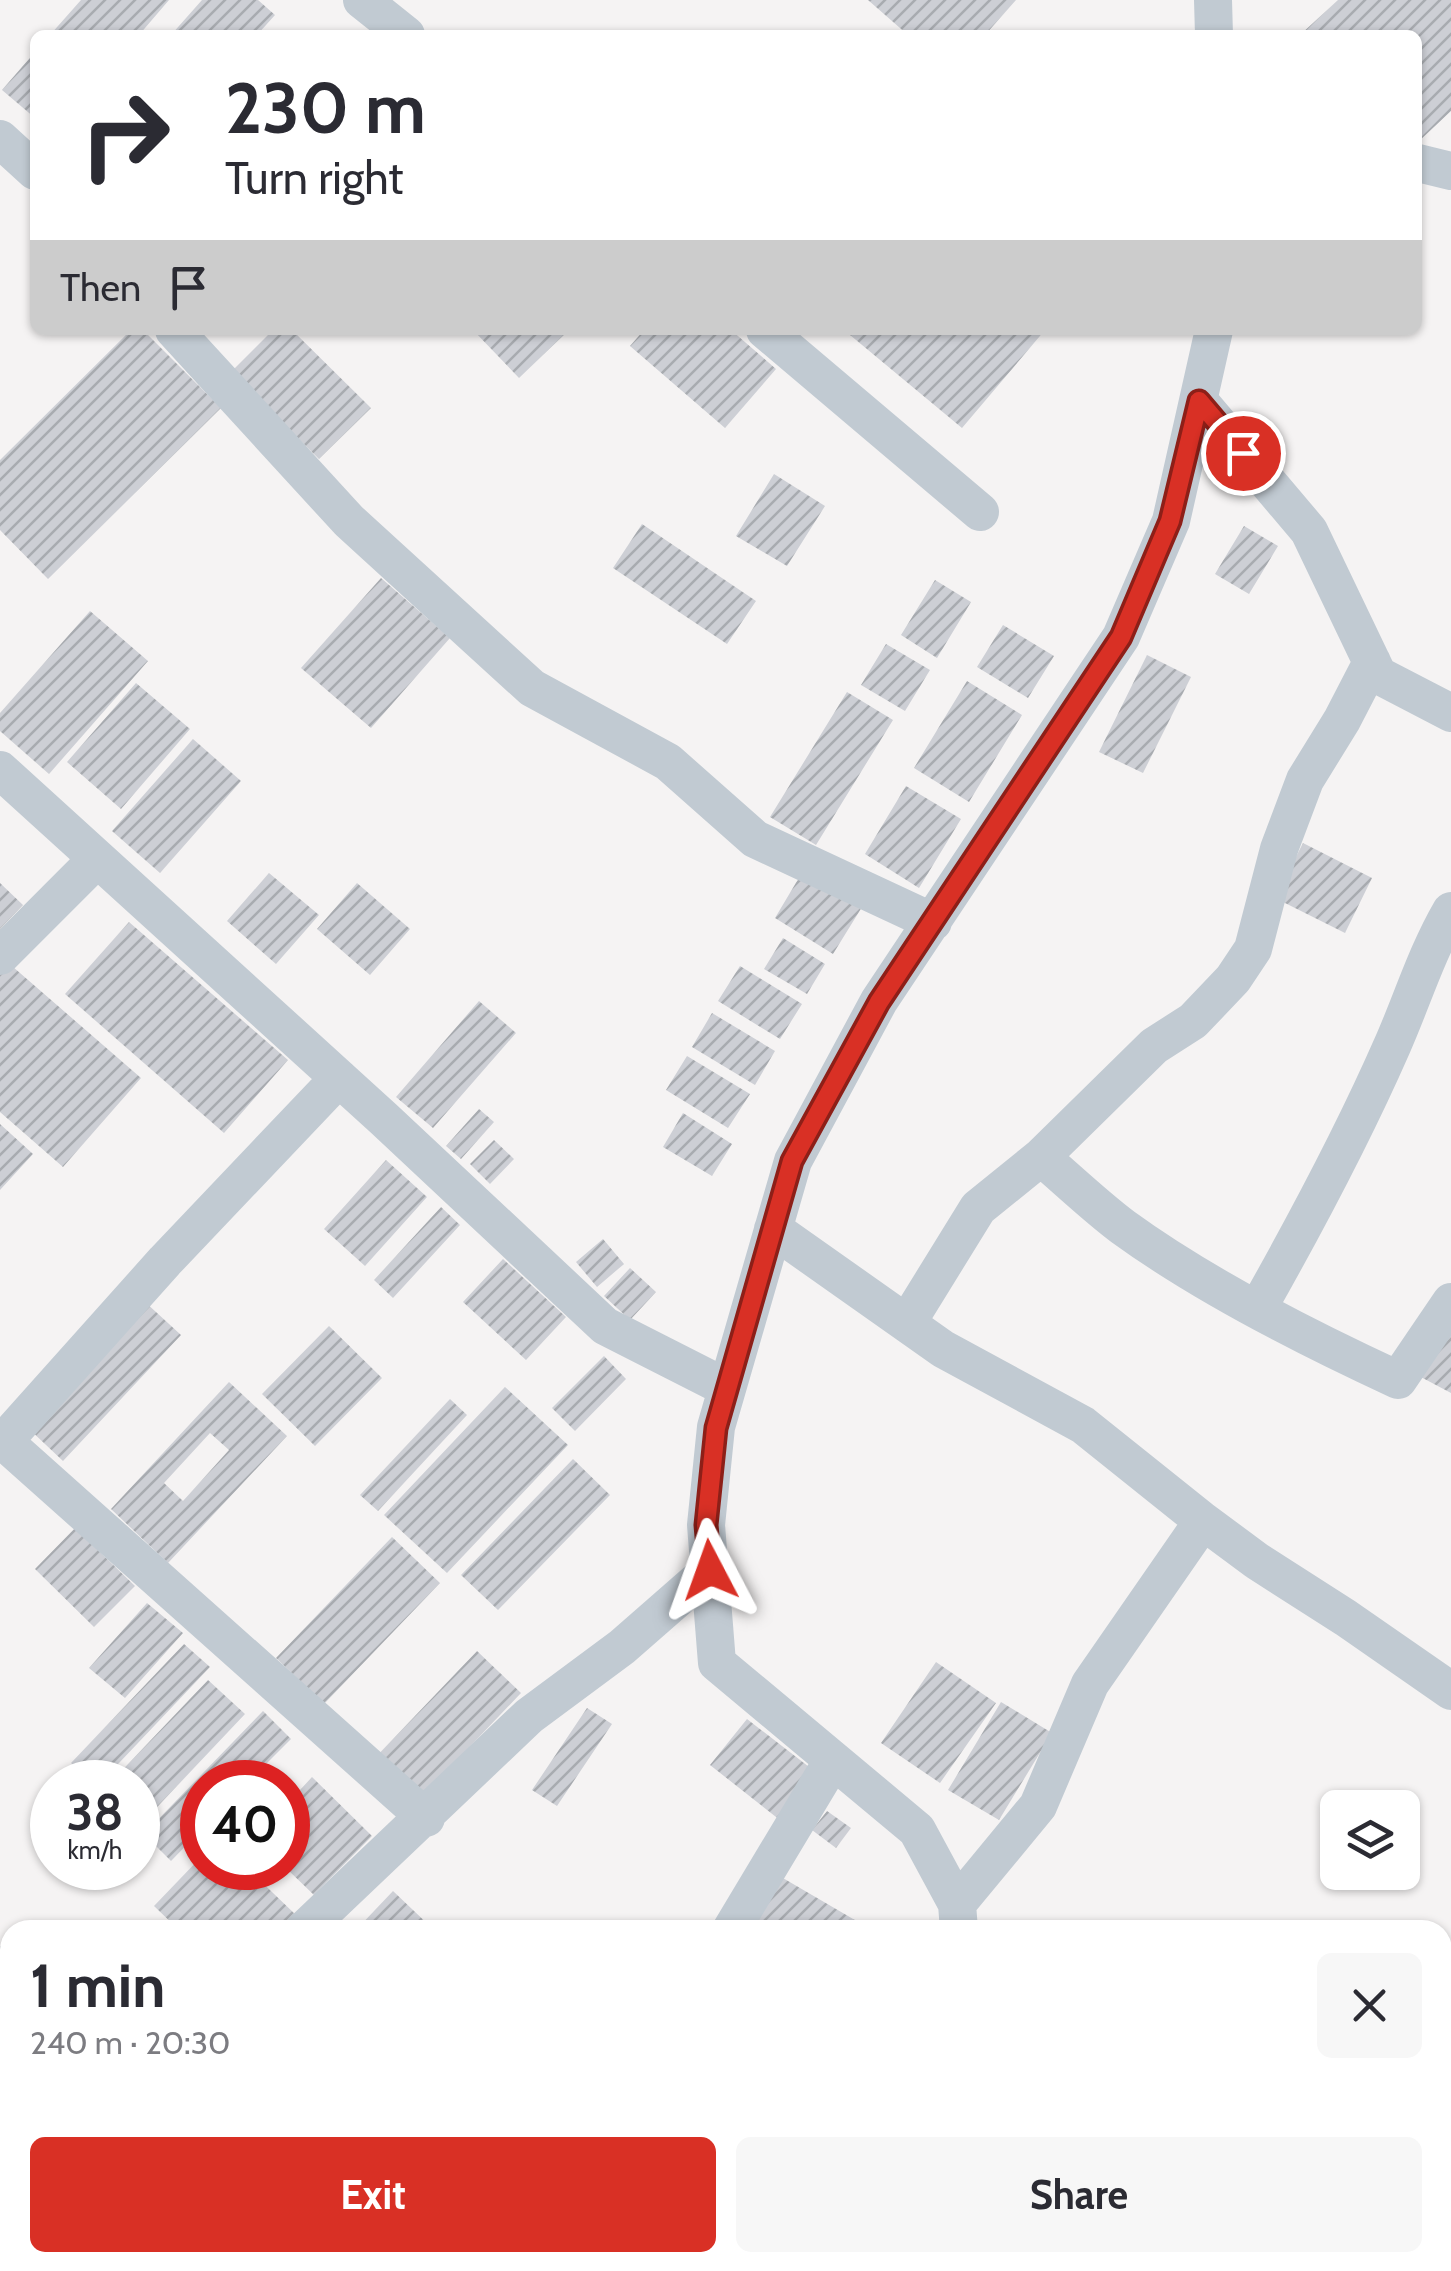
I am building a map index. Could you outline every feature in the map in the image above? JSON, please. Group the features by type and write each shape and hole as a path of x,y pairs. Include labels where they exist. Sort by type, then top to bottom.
{"street":[{"path":"362,0 400,30"},
{"path":"1213,0 1214,30"},
{"path":"0,138 30,167"},
{"path":"1422,164 1451,170"},
{"path":"179,335 349,521 532,688 668,762 755,839 932,922"},
{"path":"771,335 980,512"},
{"path":"1203,1521 1090,1684 1038,1806 958,1917 917,1830 716,1663 706,1525 716,1428 792,1161 879,1002 1121,637 1170,521 1213,335"},
{"path":"1199,401 1309,531 1378,675 1451,712"},
{"path":"907,1323 978,1208 1042,1157 1154,1046 1194,1021 1253,950 1279,849 1305,780 1372,662"},
{"path":"0,770 605,1326 727,1388"},
{"path":"0,956 97,859"},
{"path":"1258,1308 1339,1157 1392,1046 1435,938 1451,912"},
{"path":"339,1078 164,1261 2,1440 426,1818"},
{"path":"1042,1157 1122,1226 1188,1270 1398,1380 1451,1302"},
{"path":"773,1229 943,1349 1084,1425 1257,1561 1451,1691"},
{"path":"315,1920 529,1716 622,1646 710,1570"},
{"path":"736,1920 832,1760"}],"building":[{"path":"81,0 169,0 143,30 54,30"},
{"path":"202,0 258,0 275,15 262,30 175,30"},
{"path":"868,0 1016,0 989,30 902,30"},
{"path":"1338,0 1451,0 1451,111 1422,138 1422,30 1305,30"},
{"path":"30,58 30,114 2,90"},
{"path":"126,335 148,335 221,408 48,579 0,530 0,460"},
{"path":"268,335 297,335 371,408 319,459 231,372"},
{"path":"478,335 564,335 519,378"},
{"path":"640,335 737,335 776,369 725,428 630,346"},
{"path":"850,335 1041,335 962,428"},
{"path":"774,474 825,506 787,566 736,536"},
{"path":"642,524 756,601 727,644 613,568"},
{"path":"1244,526 1278,546 1249,594 1215,574"},
{"path":"381,578 450,638 371,728 301,668"},
{"path":"935,580 971,602 937,658 901,635"},
{"path":"90,611 148,661 49,774 0,731 0,713"},
{"path":"1003,625 1054,656 1028,698 977,667"},
{"path":"886,644 930,670 905,711 861,685"},
{"path":"1147,655 1191,677 1143,773 1099,752"},
{"path":"967,681 1022,715 969,802 914,768"},
{"path":"136,683 190,729 121,809 67,762"},
{"path":"847,692 893,720 816,845 770,817"},
{"path":"193,739 241,781 160,873 112,831"},
{"path":"906,786 961,819 919,888 865,854"},
{"path":"1303,843 1372,878 1345,933 1275,898"},
{"path":"803,871 862,907 833,954 775,918"},
{"path":"269,873 319,915 276,964 227,921"},
{"path":"0,883 23,905 0,929"},
{"path":"357,883 410,929 370,975 317,929"},
{"path":"129,922 288,1060 224,1133 65,994"},
{"path":"783,938 825,964 807,994 764,969"},
{"path":"5,960 141,1078 63,1167 0,1112 0,966"},
{"path":"740,966 802,1004 780,1039 718,1001"},
{"path":"479,1001 516,1033 433,1128 396,1097"},
{"path":"712,1013 775,1051 755,1085 692,1047"},
{"path":"687,1056 750,1094 728,1128 666,1090"},
{"path":"479,1109 494,1122 461,1159 446,1146"},
{"path":"683,1113 732,1144 712,1176 663,1147"},
{"path":"0,1124 33,1154 0,1190"},
{"path":"494,1140 514,1159 490,1184 470,1164"},
{"path":"386,1160 427,1197 365,1266 324,1229"},
{"path":"441,1207 460,1225 393,1298 374,1280"},
{"path":"603,1239 624,1264 597,1287 576,1262"},
{"path":"503,1259 566,1317 526,1360 463,1302"},
{"path":"630,1268 656,1292 630,1320 604,1296"},
{"path":"144,1301 181,1335 63,1461 27,1427"},
{"path":"329,1326 382,1378 315,1446 262,1394"},
{"path":"1451,1333 1451,1393 1417,1375"},
{"path":"604,1356 626,1379 575,1431 552,1408"},
{"path":"229,1382 287,1436 168,1563 111,1509","holes":["210,1433 229,1450 183,1501 164,1483"]},
{"path":"505,1387 568,1445 447,1573 384,1515"},
{"path":"450,1399 467,1415 378,1511 360,1495"},
{"path":"573,1459 610,1495 498,1610 461,1575"},
{"path":"75,1528 135,1586 94,1627 35,1569"},
{"path":"392,1537 440,1583 324,1704 276,1658"},
{"path":"147,1603 183,1633 125,1698 89,1668"},
{"path":"184,1644 210,1667 122,1760 74,1760"},
{"path":"477,1651 521,1693 417,1802 373,1760"},
{"path":"936,1662 996,1703 940,1783 881,1743"},
{"path":"208,1680 245,1714 202,1760 180,1760 180,1783 160,1804 160,1760 132,1760"},
{"path":"1001,1702 1052,1733 999,1820 948,1790"},
{"path":"587,1708 612,1724 557,1806 532,1790"},
{"path":"263,1711 291,1739 270,1760 216,1760"},
{"path":"747,1719 822,1777 785,1824 710,1765"},
{"path":"310,1779 372,1836 314,1895 309,1890"},
{"path":"180,1797 180,1852 171,1861 160,1850 160,1817"},
{"path":"827,1811 851,1828 836,1848 812,1830"},
{"path":"776,1874 855,1920 749,1920"},
{"path":"180,1879 180,1890 270,1890 297,1916 293,1920 169,1920 154,1906"},
{"path":"393,1891 423,1920 365,1920"}],"route":[{"path":"710,1570 706,1525 716,1428 792,1161 879,1002 1121,637 1170,521 1199,401 1243,453"}]}
